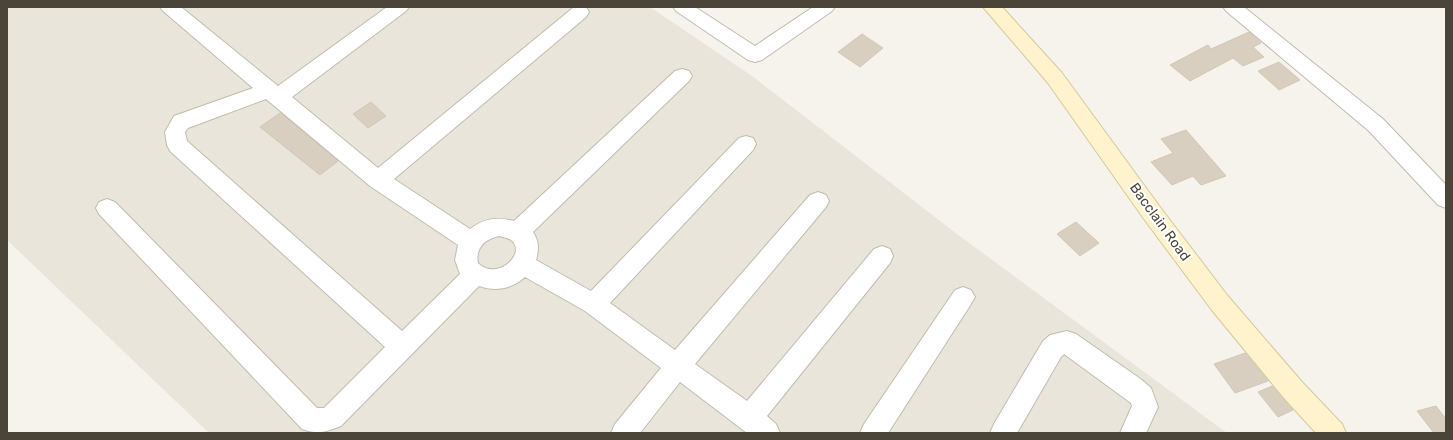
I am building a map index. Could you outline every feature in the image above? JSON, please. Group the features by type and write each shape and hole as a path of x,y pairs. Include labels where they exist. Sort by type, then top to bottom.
{"main road":[{"name":"Bacclain Road","path":"992,7 1055,78 1152,213 1219,302 1293,390 1333,433"}],"street":[{"path":"169,7 378,180 472,242"},
{"path":"400,7 273,94 181,122 175,132 177,145 402,347"},
{"path":"682,7 754,55 826,7"},
{"path":"1232,7 1376,125 1446,199"},
{"path":"378,180 580,12"},
{"path":"518,231 682,76"},
{"path":"593,304 746,144"},
{"path":"624,433 678,365 818,201"},
{"path":"107,208 311,420 321,420 332,417 475,275"},
{"path":"510,227 518,231 525,237 528,246 528,255 516,272 495,280 484,279 475,275 469,268 466,260 467,250 479,234 494,228 510,227"},
{"path":"523,264 593,304 758,425 882,256"},
{"path":"873,433 963,297"},
{"path":"1003,433 1052,349 1059,343 1067,342 1133,388 1142,396 1145,406 1133,433"}],"shaded area":[{"path":"7,7 650,7 752,76 957,234 1227,433 209,433 7,240"}],"building":[{"path":"1249,32 1261,43 1253,47 1264,57 1243,66 1233,58 1190,81 1170,65 1208,45 1211,49"},
{"path":"862,34 883,48 860,67 838,52"},
{"path":"1279,62 1300,80 1279,90 1258,71"},
{"path":"371,102 386,116 368,128 353,114"},
{"path":"280,113 338,161 320,175 260,127"},
{"path":"1186,130 1226,176 1201,185 1193,176 1172,185 1151,162 1173,153 1161,139"},
{"path":"1076,222 1099,243 1080,256 1057,234"},
{"path":"1245,353 1268,381 1235,393 1214,364"},
{"path":"1272,386 1293,410 1278,417 1258,392"},
{"path":"1436,406 1446,419 1446,433 1434,433 1417,411"}]}
